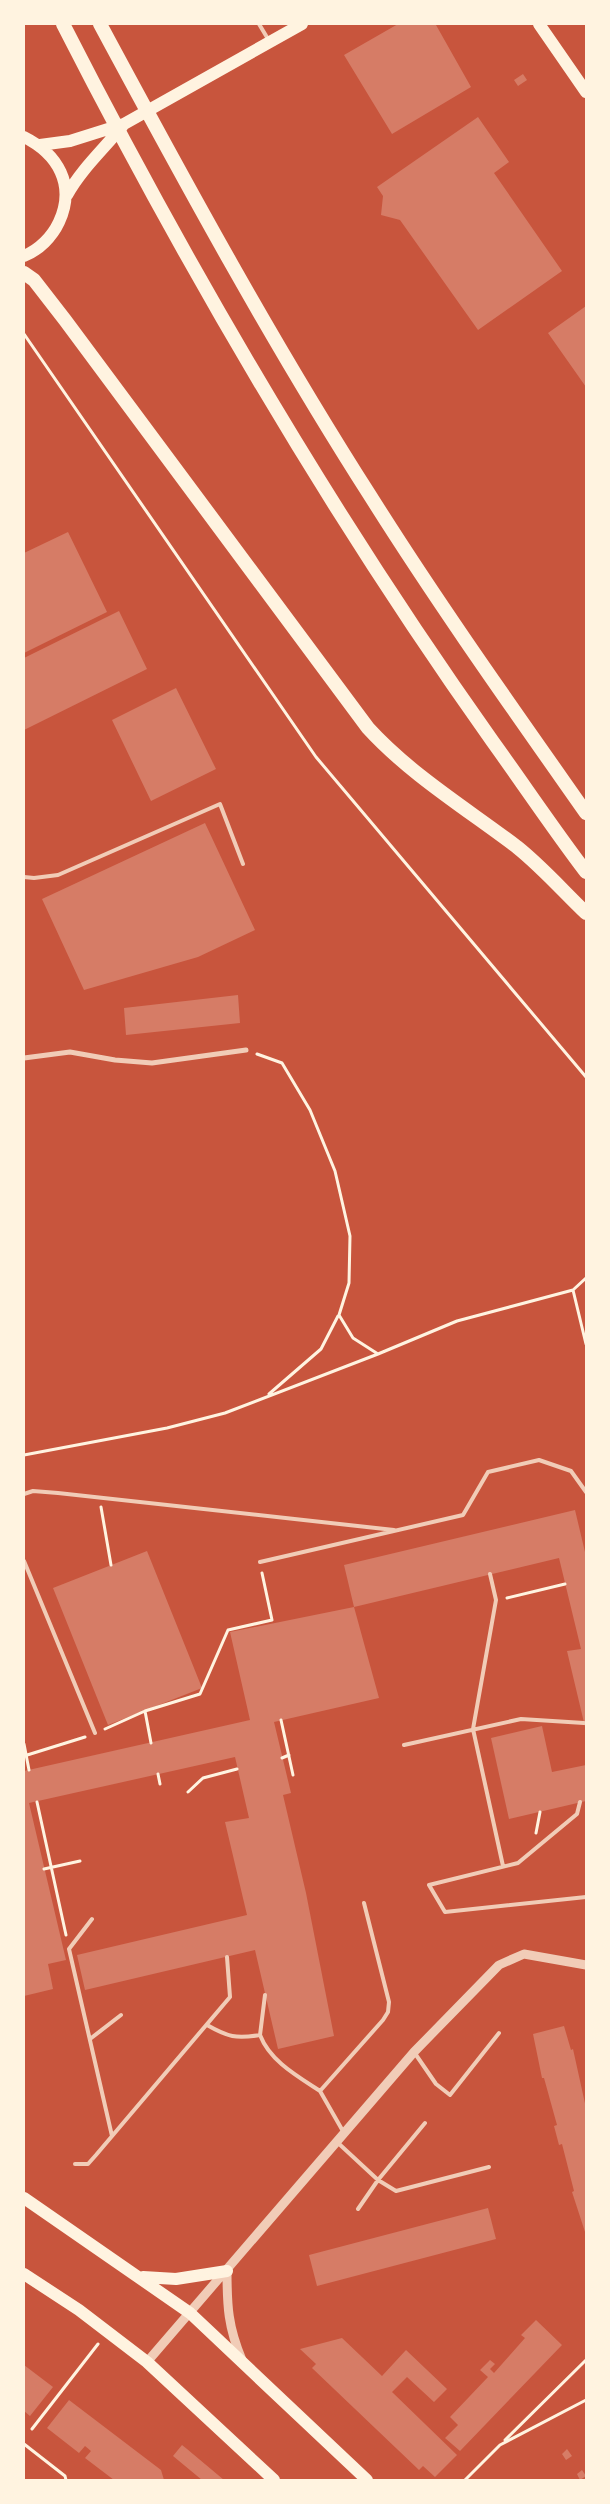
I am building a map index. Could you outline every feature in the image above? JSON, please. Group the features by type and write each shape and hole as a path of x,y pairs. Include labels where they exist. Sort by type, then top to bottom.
{"highway":[{"path":"63,24 136,164 232,337 341,518 448,678 586,872"},
{"path":"100,24 259,315 371,497 480,662 586,814"},
{"path":"24,273 34,280 65,320 368,728 394,754 518,848 546,872 586,912"}],"main road":[{"path":"40,145 70,141 124,124 302,24"},
{"path":"539,24 586,92"},
{"path":"24,256 43,244 54,232 67,195 76,179 103,151 124,124"},
{"path":"24,137 40,145 57,165 67,195"},
{"path":"24,2198 190,2313 367,2480"},
{"path":"139,2276 152,2280 176,2279 227,2271"},
{"path":"24,2274 79,2310 147,2362 274,2480"}],"street":[{"path":"24,1058 70,1052 114,1060 152,1063 246,1050"},
{"path":"147,2362 414,2052 499,1965 524,1954 586,1965"},
{"path":"577,1964 586,1972"},
{"path":"227,2271 227,2302 230,2332 242,2362"}],"lane":[{"path":"260,24 270,42"},
{"path":"24,877 34,878 58,875 220,804 243,864"},
{"path":"260,1562 463,1515 488,1472 540,1460 571,1470 586,1492"},
{"path":"24,1494 33,1491 99,1497 394,1530"},
{"path":"24,1561 96,1734"},
{"path":"490,1574 496,1600 473,1729 503,1866"},
{"path":"404,1745 521,1719 584,1723"},
{"path":"580,1802 576,1814 518,1863 429,1885 445,1912 586,1897"},
{"path":"320,2091 388,2012 389,2002 364,1903"},
{"path":"92,1919 70,1949 112,2136"},
{"path":"75,2164 88,2164 230,1997 227,1957"},
{"path":"266,1995 260,2035 264,2046 283,2066 320,2091 345,2134"},
{"path":"90,2039 121,2015"},
{"path":"207,2025 226,2036 240,2039 260,2035"},
{"path":"414,2052 436,2084 450,2095 499,2033"},
{"path":"358,2209 378,2180 425,2123"},
{"path":"337,2142 378,2180 396,2191 489,2167"}],"path":[{"path":"24,334 316,758 586,1077"},
{"path":"246,1050 282,1063 310,1110 335,1171 350,1236 350,1283 338,1315 321,1349 267,1395"},
{"path":"24,1455 167,1428 225,1413 458,1321 573,1290 586,1278"},
{"path":"573,1290 586,1344"},
{"path":"338,1315 353,1338 378,1354"},
{"path":"99,1497 111,1565"},
{"path":"25,1756 96,1734 145,1711 200,1694 228,1630 272,1620 260,1562"},
{"path":"496,1600 565,1584"},
{"path":"145,1711 151,1743"},
{"path":"281,1720 293,1774"},
{"path":"24,1744 29,1770"},
{"path":"282,1758 289,1755"},
{"path":"188,1792 203,1778 237,1769"},
{"path":"158,1774 160,1784"},
{"path":"37,1802 70,1949"},
{"path":"44,1869 80,1861"},
{"path":"32,2429 107,2332"},
{"path":"465,2480 586,2360"},
{"path":"502,2443 586,2400"},
{"path":"24,2444 65,2476 66,2480"}],"building":[{"path":"398,24 437,24 471,87 392,134 344,55"},
{"path":"523,74 527,80 518,86 514,80"},
{"path":"478,117 509,162 494,173 562,271 478,330 400,220 381,215 383,196 377,187"},
{"path":"586,306 586,387 548,333"},
{"path":"68,532 107,612 24,653 24,553"},
{"path":"119,611 147,669 24,730 24,658"},
{"path":"176,688 216,769 151,801 112,720"},
{"path":"205,823 255,930 198,957 84,990 42,899"},
{"path":"238,995 240,1023 126,1035 124,1008"},
{"path":"575,1510 586,1552 586,1731 567,1651 581,1649 559,1558 354,1607 344,1565"},
{"path":"147,1551 202,1688 108,1725 53,1588"},
{"path":"354,1607 379,1698 274,1722 291,1793 283,1795 306,1893 334,2036 278,2049 255,1950 85,1990 77,1955 247,1915 225,1822 249,1818 235,1757 29,1803 66,1960 48,1964 53,1989 24,1996 24,1771 250,1720 230,1632"},
{"path":"542,1726 552,1772 586,1765 586,1801 509,1819 491,1738"},
{"path":"564,2026 571,2050 573,2049 586,2108 586,2235 572,2192 574,2191 562,2144 559,2145 554,2126 557,2125 544,2078 542,2078 533,2034"},
{"path":"488,2208 496,2239 317,2286 309,2255"},
{"path":"536,2320 562,2345 460,2451 445,2438 458,2425 450,2417 488,2377 480,2370 490,2360 495,2364 490,2369 494,2373 525,2338 521,2335"},
{"path":"342,2338 382,2376 406,2350 447,2389 434,2402 407,2377 392,2392 457,2455 435,2477 423,2466 419,2470 312,2368 316,2364 300,2349"},
{"path":"24,2365 53,2387 30,2416 24,2411"},
{"path":"69,2400 161,2470 164,2480 114,2480 85,2458 91,2451 85,2446 79,2453 47,2428"},
{"path":"182,2445 224,2480 202,2480 173,2456"},
{"path":"567,2449 572,2456 566,2460 562,2454"},
{"path":"582,2470 586,2476 580,2480 577,2474"}]}
